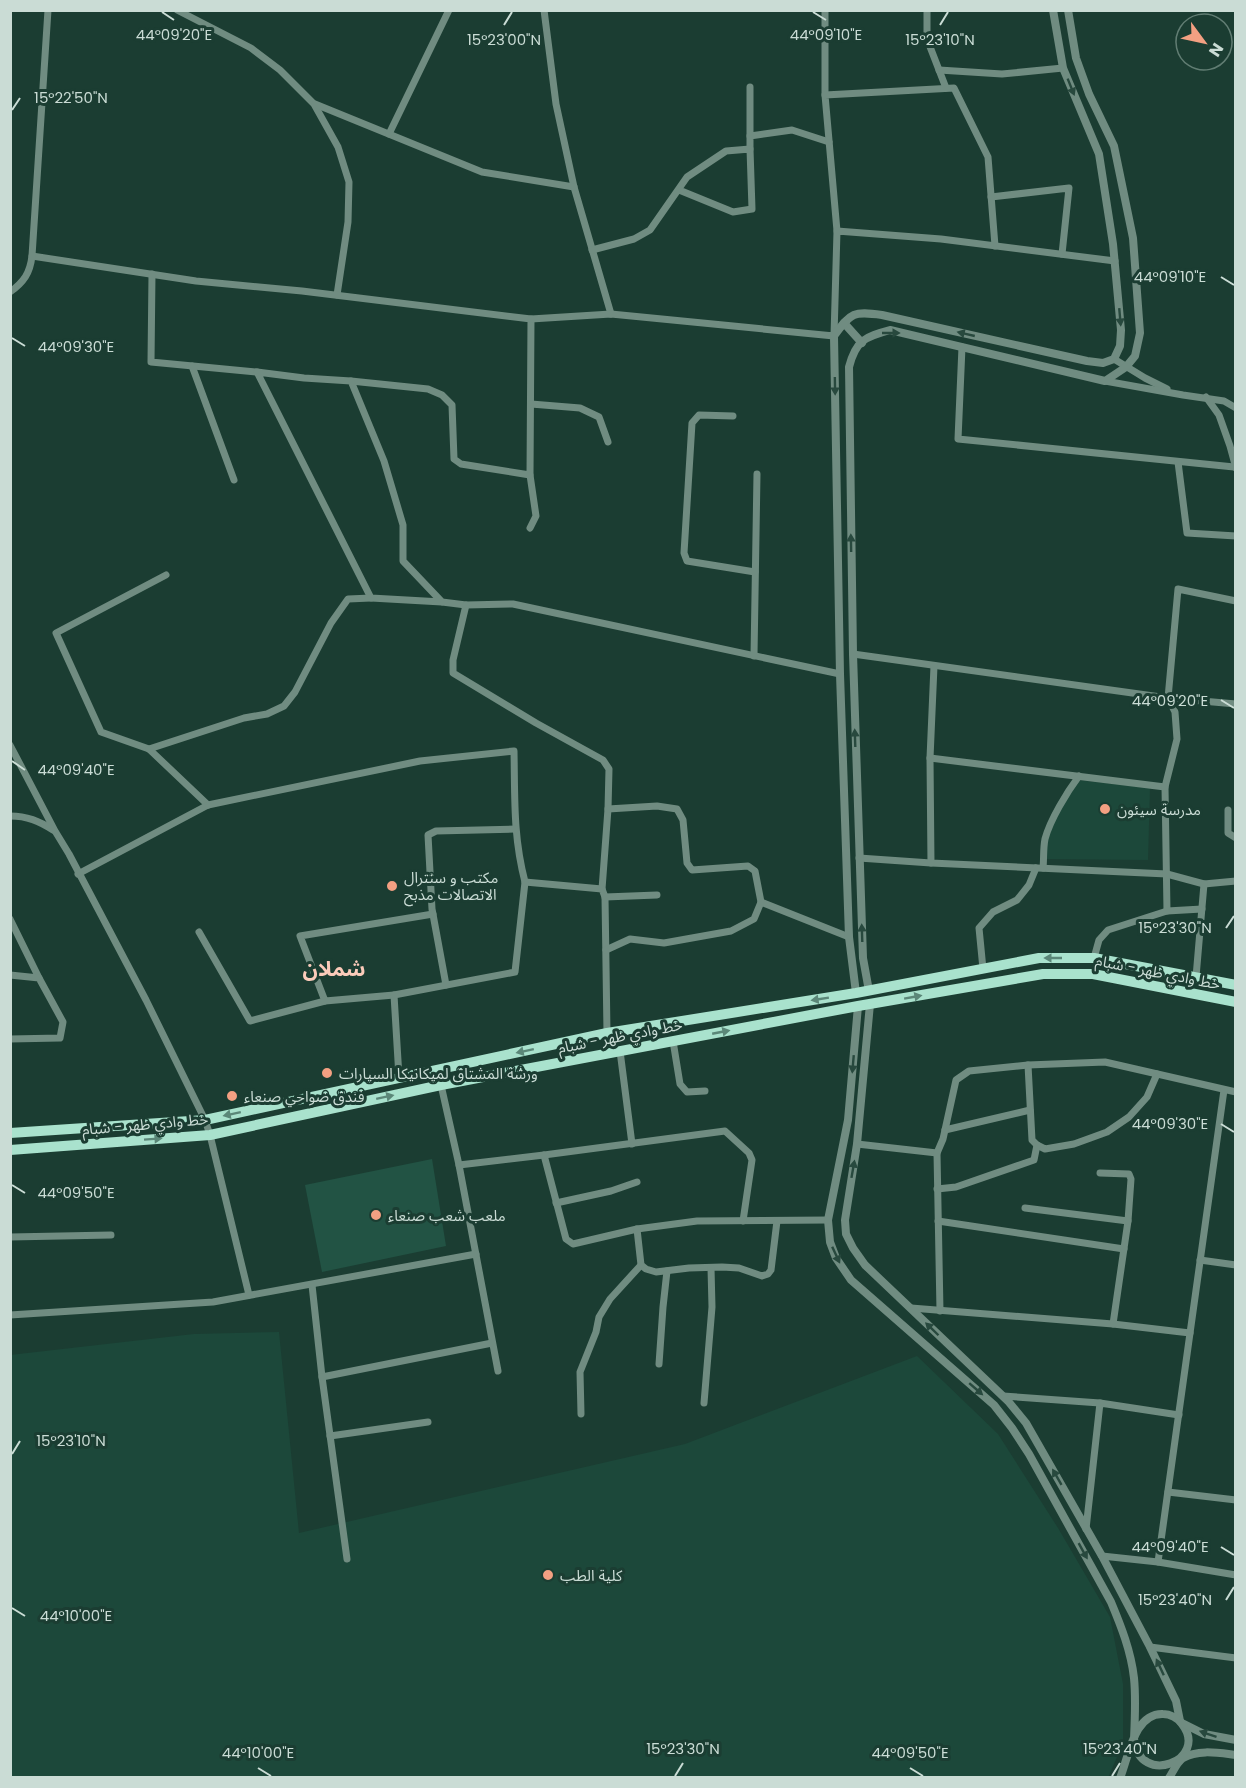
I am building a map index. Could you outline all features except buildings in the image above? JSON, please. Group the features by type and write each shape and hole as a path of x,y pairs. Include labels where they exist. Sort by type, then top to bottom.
{"main road":[{"name":"خط وادي ظهر - شبام","path":"10,1133 205,1120 607,1033 869,991 1039,958 1094,958 1236,985"},
{"name":"خط وادي ظهر - شبام","path":"10,1150 210,1135 441,1085 858,1006 1043,974 1093,974 1236,1002"},
{"path":"869,991 870,1004"},
{"path":"856,993 858,1006"}],"street":[{"path":"10,292 25,279 30,269 32,256 48,10"},
{"path":"177,10 251,48 280,70 314,104 338,147 349,182 348,222 338,295"},
{"path":"388,134 449,10"},
{"path":"544,10 556,104 574,187 611,314"},
{"path":"825,10 825,95 837,231 834,336 840,674 849,937 856,993"},
{"path":"927,10 927,39 946,88"},
{"path":"834,336 851,316 859,312 882,315 1087,361 1102,363 1114,359 1120,346 1121,330 1115,261 1099,154 1063,68 1053,10"},
{"path":"1068,10 1076,58 1089,94 1114,146 1133,238 1140,333 1135,356 1126,367 1105,381"},
{"path":"939,70 1002,75 1063,68"},
{"path":"679,190 733,212 752,209 750,87"},
{"path":"825,95 954,88 988,157 995,246"},
{"path":"314,104 482,172 574,187"},
{"path":"750,136 792,130 829,142"},
{"path":"592,250 634,239 650,230 687,177 726,151 750,149"},
{"path":"991,197 1069,188 1062,254"},
{"path":"837,231 941,239 1115,261"},
{"path":"32,256 196,280 531,319 611,314 834,336"},
{"path":"152,274 151,362 428,389 442,395 452,405 454,459 461,464 530,475"},
{"path":"530,528 536,516 530,475 531,319"},
{"path":"844,323 862,343"},
{"path":"869,991 863,958 853,654 849,367 854,350 870,336 890,330 1105,381 1224,401 1236,408"},
{"path":"962,347 958,439 1235,468 1219,415 1206,397"},
{"path":"1114,359 1160,386 1183,395"},
{"path":"192,366 234,480"},
{"path":"257,372 371,598"},
{"path":"351,381 384,461 403,525 403,561 442,602"},
{"path":"531,404 580,408 599,417 608,442"},
{"path":"733,416 699,415 692,423 684,553 687,561 755,572"},
{"path":"1178,462 1187,533 1236,536"},
{"path":"754,656 757,474"},
{"path":"166,575 56,633 101,732 149,749 208,805"},
{"path":"1167,911 1165,787 1177,739 1175,712 1168,698 1178,589 1236,602"},
{"path":"149,749 244,718 267,714 284,706 295,692 331,623 348,599 371,598 466,605 513,604 840,674"},
{"path":"466,605 453,660 453,673 603,760 609,769 604,893 607,1033"},
{"path":"853,654 1168,698 1236,704"},
{"path":"931,863 930,758 934,666"},
{"path":"10,745 146,1000 205,1120 249,1295"},
{"path":"78,874 208,805 420,761 514,751 515,829 518,855 525,882 515,972 394,995 325,1001 250,1021 199,932"},
{"path":"930,758 1165,787"},
{"path":"983,969 979,928 993,912 1017,900 1029,885 1040,868 1048,832 1079,776"},
{"path":"606,950 630,939 664,943 731,931 754,919 761,902 755,871 748,866 692,870 687,864 683,820 677,809 657,807 608,809"},
{"path":"1228,810 1228,833 1236,838"},
{"path":"10,816 40,821 55,831"},
{"path":"446,985 433,914 428,835 436,831 515,829"},
{"path":"859,858 1167,874 1204,884 1236,881"},
{"path":"525,882 604,893 657,895"},
{"path":"1196,978 1204,884"},
{"path":"761,902 849,937"},
{"path":"1094,958 1099,940 1108,930 1167,911 1202,909"},
{"path":"325,1001 300,936 433,914"},
{"path":"10,919 12,927 63,1022 60,1038 10,1039"},
{"path":"10,975 39,978"},
{"path":"394,995 399,1077"},
{"path":"870,1004 857,1144 845,1220 846,1234 865,1265 1002,1396 1026,1424 1102,1556 1176,1701 1181,1722 1187,1731 1189,1740 1187,1750 1169,1778"},
{"path":"858,1006 848,1120 828,1220 830,1242 836,1258 851,1280 994,1405 1029,1454 1111,1602 1121,1627 1134,1676 1134,1738 1139,1757 1146,1764 1165,1768 1200,1753 1218,1752 1236,1755"},
{"path":"673,1041 680,1084 687,1092 705,1091"},
{"path":"620,1051 632,1144"},
{"path":"940,1311 937,1153 945,1130 956,1080 969,1071 1028,1065 1105,1062 1236,1092"},
{"path":"1028,1065 1032,1140 1036,1145 1045,1149 1074,1144 1107,1132 1129,1117 1141,1104 1147,1097 1157,1074"},
{"path":"441,1085 459,1165 498,1371"},
{"path":"1158,1562 1224,1090"},
{"path":"945,1130 1030,1110"},
{"path":"459,1165 724,1131 749,1153 752,1160 743,1221"},
{"path":"857,1144 937,1153"},
{"path":"937,1189 956,1187 1034,1160 1036,1145"},
{"path":"544,1155 566,1239 573,1244 637,1229 697,1221 828,1220"},
{"path":"1100,1173 1129,1174 1131,1179 1128,1221 1113,1324"},
{"path":"556,1203 611,1191 638,1182"},
{"path":"1025,1208 1128,1221"},
{"path":"637,1229 641,1265 646,1269 656,1272 689,1268 739,1268 762,1276 771,1270 777,1221"},
{"path":"938,1221 1124,1249"},
{"path":"10,1237 111,1235"},
{"path":"10,1315 213,1302 476,1254"},
{"path":"1200,1260 1236,1265"},
{"path":"581,1414 580,1372 596,1332 599,1317 610,1299 641,1265"},
{"path":"704,1403 712,1307 711,1268"},
{"path":"659,1364 667,1271"},
{"path":"312,1285 346,1559"},
{"path":"911,1308 1113,1324 1190,1334"},
{"path":"322,1377 492,1343"},
{"path":"1002,1396 1100,1403 1179,1415"},
{"path":"1086,1529 1100,1403"},
{"path":"330,1436 428,1422"},
{"path":"1168,1492 1236,1500"},
{"path":"1102,1556 1158,1562 1236,1575"},
{"path":"1150,1647 1236,1658"},
{"path":"1120,1778 1136,1730 1148,1717 1156,1714 1173,1716 1204,1734 1236,1740"}],"shaded area":[{"name":"مدرسة سيئون","path":"1077,780 1150,788 1148,860 1042,859 1049,830"},
{"name":"ملعب شعب صنعاء","path":"432,1159 446,1246 322,1272 305,1185"},
{"name":"كلية الطب","path":"279,1332 299,1533 685,1444 917,1356 998,1434 1058,1528 1110,1617 1123,1684 1123,1743 1108,1778 11,1777 10,1355 194,1334"}],"place":[{"name":"مدرسة سيئون","path":"1105,809"},
{"name":"مكتب و سنترال الاتصالات مذبح","path":"392,886"},
{"name":"ورشة المشتاق لميكانيكا السيارات","path":"327,1073"},
{"name":"فندق ضواحي صنعاء","path":"232,1096"},
{"name":"ملعب شعب صنعاء","path":"376,1215"},
{"name":"كلية الطب","path":"548,1575"}],"district":[{"name":"شملان","path":"334,968"}]}
